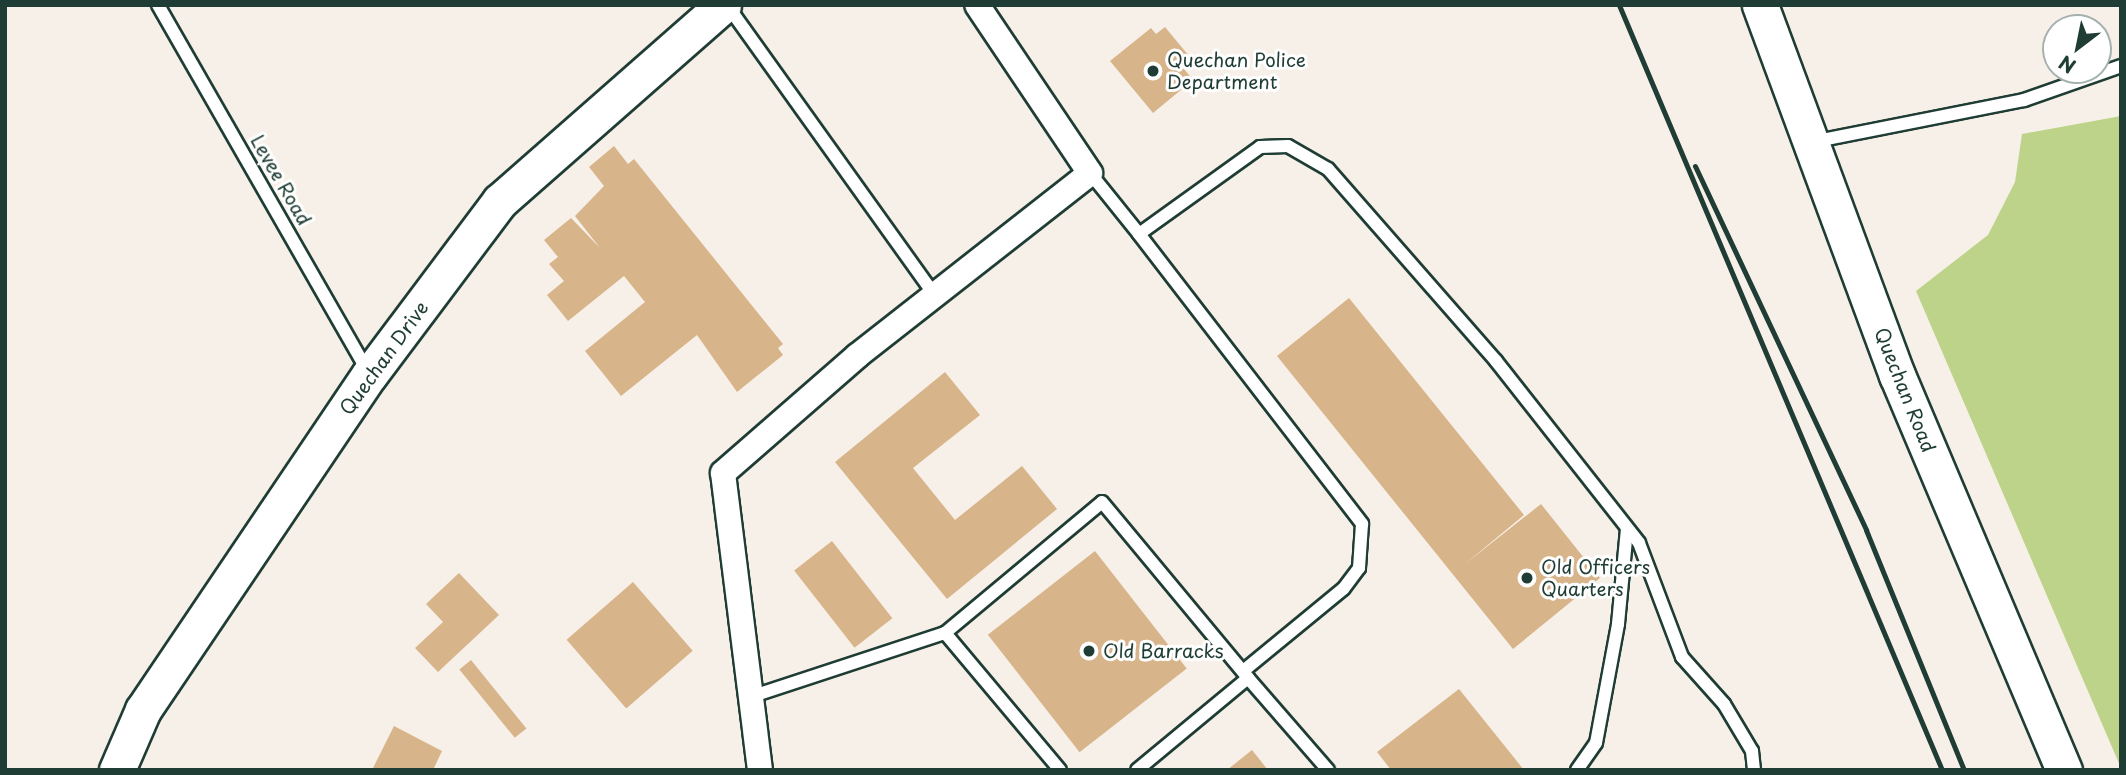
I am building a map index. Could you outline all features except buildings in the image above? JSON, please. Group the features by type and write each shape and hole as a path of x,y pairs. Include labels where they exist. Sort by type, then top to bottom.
{"street":[{"name":"Quechan Drive","path":"117,770 143,710 370,374 500,201 725,5"},
{"path":"760,770 723,472 935,295 1090,173 977,5"},
{"name":"Quechan Road","path":"1760,5 1897,375 2064,770"}],"lane":[{"name":"Levee Road","path":"158,5 370,374"},
{"path":"725,5 935,295"},
{"path":"1809,142 2024,100 2121,66"},
{"path":"1139,234 1187,205 1229,164 1260,147 1289,146 1328,169 1496,361 1639,543 1682,657 1724,704 1752,751 1754,770"},
{"path":"1090,173 1362,524 1359,568 1343,589 1137,770"},
{"path":"751,697 945,633 1102,502 1328,770"},
{"path":"1577,770 1596,743 1618,624 1627,528"},
{"path":"945,633 1060,770"}],"green space":[{"path":"2121,116 2121,768 1916,291 1988,235 2015,182 2022,134"}],"railway":[{"path":"1619,5 1942,770"},
{"path":"1695,166 1866,530 1964,770"}],"place":[{"name":"Quechan Police Department","path":"1153,71"},
{"name":"Old Officers Quarters","path":"1527,578"},
{"name":"Old Barracks","path":"1089,651"}]}
